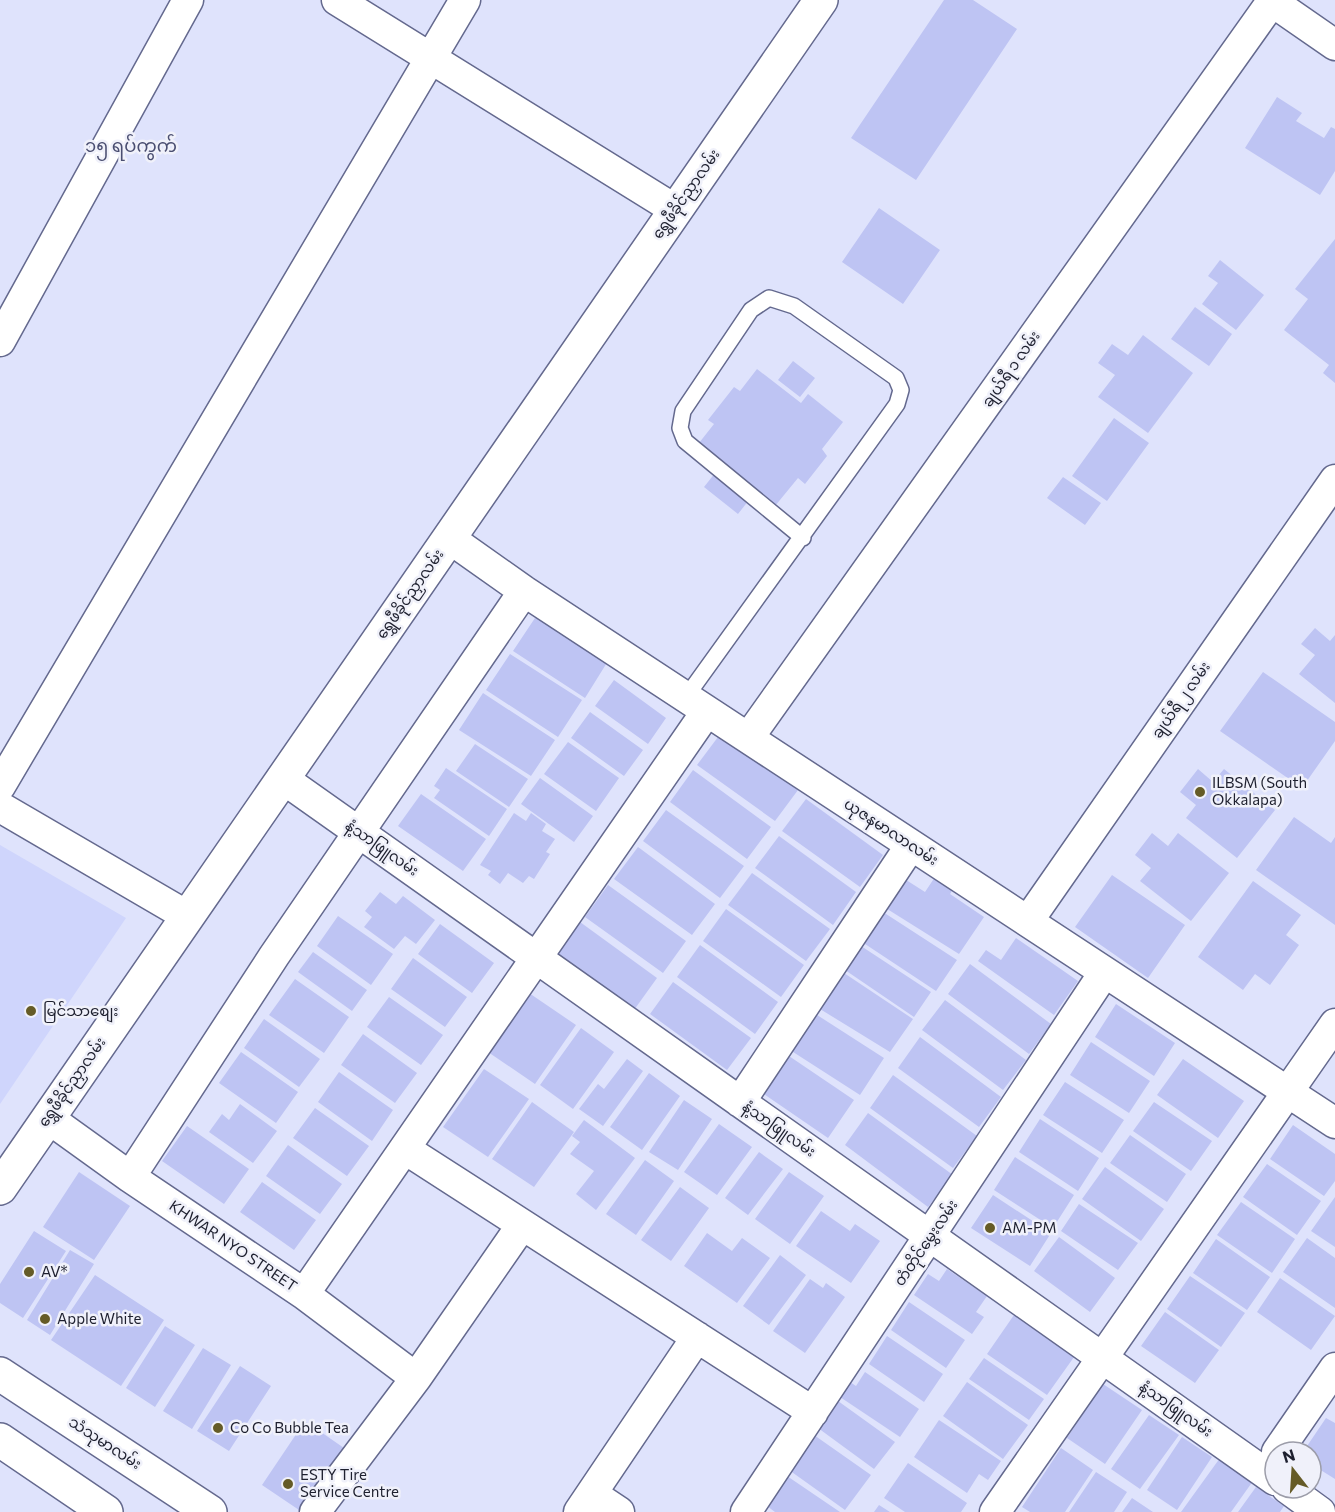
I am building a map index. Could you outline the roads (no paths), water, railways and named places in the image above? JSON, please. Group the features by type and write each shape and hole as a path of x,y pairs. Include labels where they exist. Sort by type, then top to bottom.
{"street":[{"path":"0,341 188,0"},
{"path":"337,0 674,209"},
{"path":"0,786 465,0"},
{"name":"ရွှေဖီခိုင်ညှာလမ်း","path":"0,1188 674,209 821,0"},
{"path":"1271,0 1335,45"},
{"name":"ချယ်ရီ ၁ လမ်း","path":"749,737 1271,0"},
{"name":"ချယ်ရီ ၂ လမ်း","path":"1028,921 1335,480"},
{"name":"ယုဇနမာလာလမ်း","path":"448,538 524,591 749,737 1104,973 1293,1085 1335,1123"},
{"path":"130,1177 358,831 524,591"},
{"path":"304,1294 537,958 697,704"},
{"name":"နံ့သာဖြူလမ်း","path":"282,778 1104,1359 1263,1461"},
{"path":"0,807 187,916"},
{"path":"740,1102 911,845"},
{"name":"တံတိုင်မွှေးလမ်း","path":"746,1512 931,1237 1104,973"},
{"path":"995,1512 1104,1359 1335,1024"},
{"name":"KHWAR NYO STREET","path":"48,1118 130,1177 304,1294 416,1378"},
{"path":"405,1149 813,1412"},
{"path":"315,1512 416,1378 522,1225"},
{"path":"619,1512 586,1503 697,1337"},
{"path":"1293,1440 1335,1368"},
{"name":"သံသုမာလမ်း","path":"0,1374 210,1512"},
{"path":"0,1440 106,1512"},
{"name":"နံ့သာဖြူလမ်း","path":"1308,1500 1320,1512"}],"lane":[{"path":"697,704 803,538 897,404 901,390 896,378 794,306 769,298 752,310 745,319 683,411 680,428 685,441 803,538"}],"place":[{"name":"ILBSM (South Okkalapa)","path":"1200,792"},
{"name":"မြင်သာစျေး","path":"31,1011"},
{"name":"AM-PM","path":"990,1228"},
{"name":"AV*","path":"29,1272"},
{"name":"Apple White","path":"45,1319"},
{"name":"Co Co Bubble Tea","path":"218,1428"},
{"name":"ESTY Tire Service Centre","path":"288,1484"}],"district":[{"name":"၁၅ ရပ်ကွက်","path":"131,146"}]}
